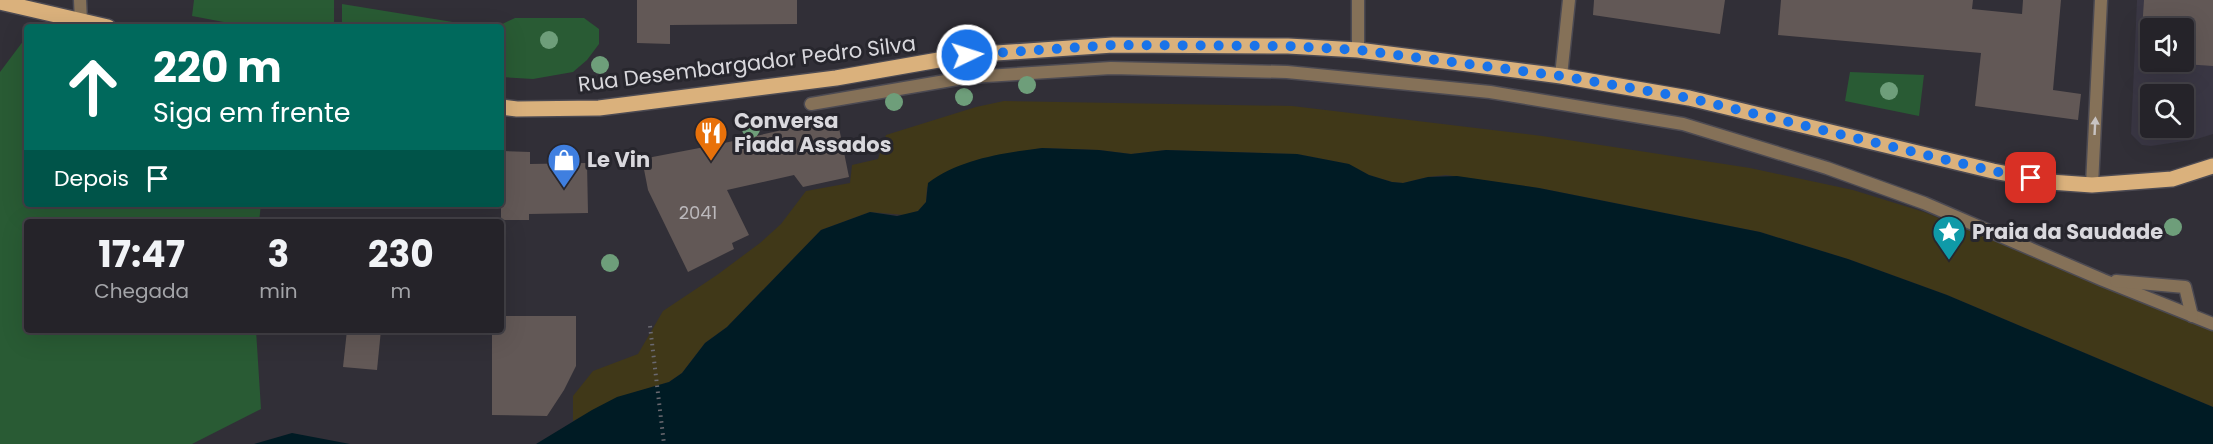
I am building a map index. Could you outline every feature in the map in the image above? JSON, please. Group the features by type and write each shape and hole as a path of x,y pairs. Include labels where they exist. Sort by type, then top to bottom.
{"main road":[{"path":"0,2 94,24"},
{"name":"Rua Desembargador Pedro Silva","path":"504,107 517,109 599,108 836,78 967,55 1113,45 1288,46 1358,50 1561,76 1689,98 1993,171 2050,182 2092,185 2172,179 2213,166"}],"street":[{"path":"80,0 81,21"},
{"path":"1358,0 1358,50"},
{"path":"1561,76 1569,0"},
{"path":"2092,185 2101,0"},
{"path":"811,104 969,77 1112,68 1287,72 1490,92 1683,124 1827,168 1924,203 2103,280 2213,324"},
{"path":"2103,280 2185,287 2192,316"}],"path":[{"path":"650,327 664,444"}],"shaded area":[{"path":"2137,0 2213,0 2213,134 2197,139 2151,146 2142,145 2131,134"}],"green space":[{"path":"194,0 334,0 334,24 234,24 192,16"},
{"path":"342,4 459,23 459,24 342,24"},
{"path":"515,18 584,18 599,29 599,44 587,60 573,72 533,79 504,77 502,24"},
{"path":"24,40 24,207 261,207 259,219 24,219 24,333 256,333 261,409 192,444 0,444 0,72"},
{"path":"1850,72 1924,75 1919,116 1845,101"}],"sand":[{"name":"Praia da Saudade","path":"1004,101 1292,106 1542,136 1750,168 1853,190 1924,212 2213,331 2213,407 1947,295 1848,259 1760,232 1539,188 1446,175 1403,183 1392,182 1369,175 1348,164 1297,154 1166,150 1131,154 1099,150 1042,148 982,159 927,187 926,202 918,211 905,215 870,212 821,230 727,327 705,343 682,373 669,382 617,398 573,421 573,396 593,371 638,354 663,311 760,243 781,224 806,191 850,183 852,165 878,159 886,135 976,107"}],"water":[{"path":"1042,148 1099,150 1131,154 1166,150 1297,154 1349,164 1369,175 1392,182 1403,183 1428,177 1457,176 1539,188 1760,232 1848,259 1947,295 2213,407 2213,444 536,444 617,397 669,382 682,373 705,343 727,327 821,230 870,212 897,216 918,211 926,202 928,183 940,175 982,158"},
{"path":"292,433 350,444 254,444"}],"building":[{"path":"637,0 797,0 797,24 670,25 670,44 637,43"},
{"path":"1594,0 1725,0 1720,34 1593,15"},
{"path":"1781,0 1973,0 1972,9 2022,14 2023,0 2061,0 2053,90 2081,94 2078,120 1975,106 1981,53 1778,35"},
{"path":"2144,0 2213,0 2213,66 2194,65 2194,18 2143,18"},
{"path":"837,118 849,177 803,187 794,175 727,190 749,235 732,243 734,249 688,272 648,190 642,159"},
{"path":"504,151 530,152 530,164 587,163 588,213 529,214 529,220 501,219 501,207 504,207"},
{"path":"504,316 576,316 576,366 547,416 492,415 492,333 504,333"},
{"path":"347,333 381,333 377,370 343,367"}],"place":[{"name":"Conversa Fiada Assados","path":"711,162"},
{"name":"Le Vin","path":"564,189"},
{"name":"Praia da Saudade","path":"1949,261"}],"route":[{"path":"967,55 1113,45 1288,46 1358,50 1561,76 1689,98 1993,171 2031,178"}]}
